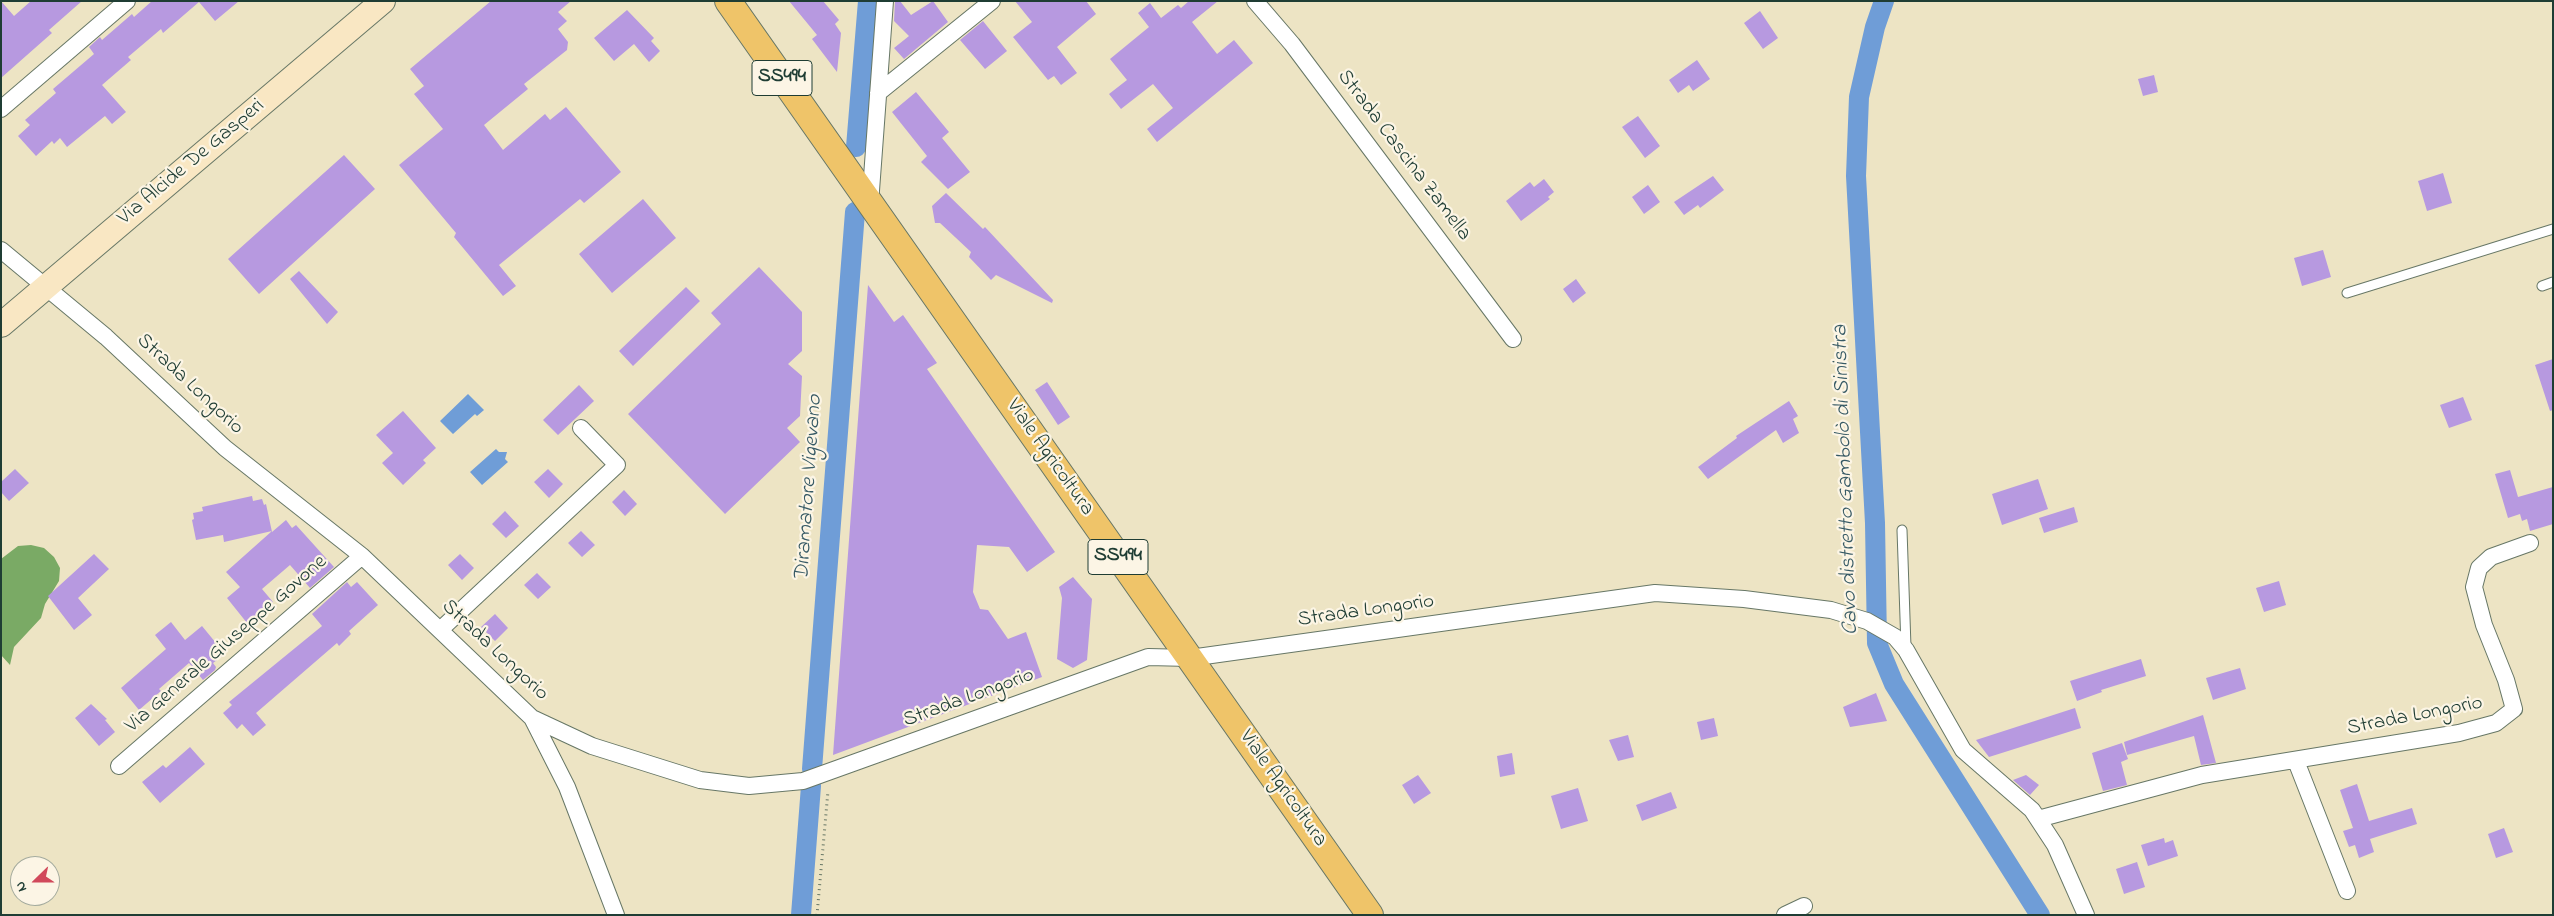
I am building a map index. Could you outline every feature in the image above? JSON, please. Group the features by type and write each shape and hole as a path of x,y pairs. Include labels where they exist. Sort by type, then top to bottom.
{"main road":[{"name":"Via Alcide De Gasperi","path":"1,325 383,1"},
{"name":"Viale Agricoltura","path":"728,1 1370,915"}],"street":[{"path":"1,109 127,1"},
{"path":"868,201 885,1"},
{"path":"878,93 992,1"},
{"name":"Strada Cascina Zamella","path":"1255,1 1292,44 1513,339"},
{"name":"Strada Longorio","path":"1,250 106,337 225,448 362,556 532,718 592,746 700,780 749,786 803,781 1148,657 1190,658 1655,593 1744,599 1831,610 1867,621 1895,637 1906,650 1963,750 2032,810 2055,845 2086,915"},
{"path":"440,630 617,465 581,428"},
{"name":"Strada Longorio","path":"2038,819 2202,775 2458,733 2496,723 2514,709 2506,680 2484,625 2474,587 2479,568 2491,557 2530,543"},
{"name":"Via Generale Giuseppe Govone","path":"119,766 362,556"},
{"path":"532,718 567,787 616,915"},
{"path":"2296,761 2347,891"},
{"path":"1785,915 1804,906"}],"lane":[{"path":"2347,293 2553,229"},
{"path":"2542,286 2553,282"},
{"path":"1902,530 1906,650"}],"path":[{"path":"817,915 830,771"}],"green space":[{"path":"31,545 44,548 54,557 60,568 59,581 45,604 41,618 14,647 10,665 1,655 1,559 18,546"}],"water":[{"path":"468,394 484,410 477,416 475,414 453,434 440,421"},
{"path":"496,449 499,452 507,452 505,459 508,462 482,485 470,472"}],"building":[{"path":"1,1 14,16 31,1 82,1 49,30 52,33 1,78"},
{"path":"152,1 239,1 215,21 199,2 163,33 161,29 128,57 131,60 102,85 126,112 112,124 105,116 67,147 60,138 54,144 52,141 36,156 18,136 30,125 25,120 56,93 53,89 94,54 89,47 100,37 102,40 132,14 134,17"},
{"path":"491,1 571,1 558,12 567,21 558,29 568,42 567,50 524,84 528,89 484,125 503,150 545,114 550,120 566,107 621,172 584,203 580,199 499,265 516,286 503,296 454,237 456,233 399,165 443,129 414,94 424,86 410,69"},
{"path":"789,1 823,1 839,20 835,24 841,33 837,72 812,39 817,35"},
{"path":"895,1 900,1 911,15 933,1 948,22 904,59 894,48 909,36 894,21"},
{"path":"1015,1 1086,1 1096,14 1057,47 1077,73 1061,85 1054,76 1048,80 1013,37 1032,22"},
{"path":"1189,1 1218,1 1192,22 1217,54 1234,40 1253,63 1157,142 1147,129 1173,108 1153,84 1121,109 1109,94 1127,80 1110,59 1149,27 1138,13 1150,3 1161,18 1178,5 1181,8"},
{"path":"627,10 654,38 651,41 660,51 649,62 634,44 614,61 594,38"},
{"path":"1760,11 1778,38 1763,49 1744,23"},
{"path":"983,21 1007,51 985,69 960,40"},
{"path":"1697,60 1710,79 1693,91 1689,85 1678,93 1669,80"},
{"path":"2154,75 2158,92 2143,96 2138,79"},
{"path":"916,92 949,132 942,138 970,172 948,189 921,162 927,156 892,112"},
{"path":"1638,116 1660,146 1645,158 1622,127"},
{"path":"344,155 375,189 259,294 228,259"},
{"path":"2443,173 2452,203 2427,211 2418,181"},
{"path":"1713,176 1724,190 1700,208 1698,205 1684,215 1674,202"},
{"path":"1544,179 1554,192 1548,197 1550,199 1521,221 1506,201 1530,182 1534,187"},
{"path":"1648,185 1660,202 1644,214 1632,197"},
{"path":"946,193 983,229 985,227 1053,300 1052,303 996,275 991,280 969,257 971,252 940,223 935,223 932,206"},
{"path":"643,199 676,238 612,293 579,254"},
{"path":"2323,250 2331,277 2302,286 2294,258"},
{"path":"759,267 802,312 802,351 788,364 802,376 800,416 787,428 800,442 725,514 628,414 721,324 711,313"},
{"path":"299,271 338,312 327,324 290,279"},
{"path":"1576,279 1586,293 1573,303 1563,289"},
{"path":"868,285 894,322 903,315 937,363 927,369 1055,552 1027,572 1009,547 977,545 973,592 980,609 988,610 1008,639 1026,632 1042,677 833,755"},
{"path":"686,287 700,301 633,366 619,351"},
{"path":"2553,359 2553,410 2550,411 2535,365"},
{"path":"1047,382 1070,417 1058,425 1035,390"},
{"path":"579,385 594,401 558,435 543,420"},
{"path":"2463,397 2472,420 2449,428 2440,405"},
{"path":"1789,401 1798,416 1793,419 1799,433 1783,443 1776,430 1708,479 1698,467 1737,438 1736,436"},
{"path":"403,411 436,448 423,460 426,463 403,485 382,463 393,453 376,435"},
{"path":"15,469 29,483 9,501 1,492 1,482"},
{"path":"548,469 563,484 549,498 534,482"},
{"path":"2510,470 2518,497 2553,487 2553,524 2530,531 2527,519 2522,521 2520,514 2508,518 2495,474"},
{"path":"2038,479 2048,509 2002,525 1992,494"},
{"path":"624,490 637,504 625,516 612,502"},
{"path":"252,496 253,501 262,499 264,505 266,504 272,531 224,542 223,535 196,540 192,520 194,519 193,513 203,511 202,507"},
{"path":"2074,507 2078,522 2044,533 2039,518"},
{"path":"505,511 519,526 506,538 492,524"},
{"path":"286,520 292,528 296,525 334,567 310,588 290,565 262,589 273,602 247,623 227,598 240,587 226,572"},
{"path":"581,531 595,545 582,557 568,543"},
{"path":"94,554 109,569 78,598 92,615 74,630 48,596"},
{"path":"460,554 474,568 462,580 448,565"},
{"path":"537,573 551,587 538,599 524,585"},
{"path":"1073,577 1092,599 1087,660 1073,668 1057,659 1062,598 1059,587"},
{"path":"2279,581 2286,605 2264,612 2256,588"},
{"path":"347,582 351,587 357,582 378,605 349,631 351,634 339,646 337,643 256,713 266,725 253,736 242,724 237,729 223,713 232,705 229,702 322,626 312,614"},
{"path":"495,614 508,628 495,641 481,627"},
{"path":"171,622 185,640 202,626 225,654 213,663 216,667 215,670 203,680 189,663 159,689 161,691 139,710 121,688 166,649 155,635"},
{"path":"2141,659 2146,676 2101,690 2102,692 2077,701 2070,681"},
{"path":"2240,668 2246,689 2213,700 2206,678"},
{"path":"1876,693 1887,721 1850,727 1843,707"},
{"path":"91,704 107,719 105,720 115,732 99,746 75,718"},
{"path":"2075,708 2081,728 1989,757 1976,740"},
{"path":"2203,715 2216,763 2201,765 2194,736 2127,755 2124,742"},
{"path":"1714,718 1718,736 1701,740 1697,722"},
{"path":"1628,735 1634,757 1618,761 1609,740"},
{"path":"2122,743 2128,759 2121,762 2127,785 2103,791 2092,753"},
{"path":"190,747 205,764 160,803 142,782 163,765 166,768"},
{"path":"1512,753 1515,774 1500,777 1497,756"},
{"path":"1418,775 1431,793 1414,804 1402,785"},
{"path":"2026,775 2039,785 2030,795 2013,780"},
{"path":"2357,784 2369,821 2412,808 2417,824 2370,839 2374,852 2359,858 2355,845 2349,847 2343,831 2353,828 2340,790"},
{"path":"1578,788 1588,821 1561,829 1551,796"},
{"path":"1671,792 1677,808 1642,821 1636,805"},
{"path":"2504,828 2513,852 2496,858 2488,834"},
{"path":"2164,838 2165,843 2173,840 2178,856 2148,866 2141,845"},
{"path":"2137,862 2145,887 2124,894 2116,869"}],"waterway":[{"name":"Diramatore Vigevano","path":"856,147 868,1"},
{"name":"Cavo distretto Gambolò di Sinistra","path":"1884,1 1875,27 1859,97 1856,176 1875,523 1877,643 1894,684 2040,915"},
{"name":"Diramatore Vigevano","path":"812,769 855,212"},
{"name":"Diramatore Vigevano","path":"801,915 811,786"}]}
